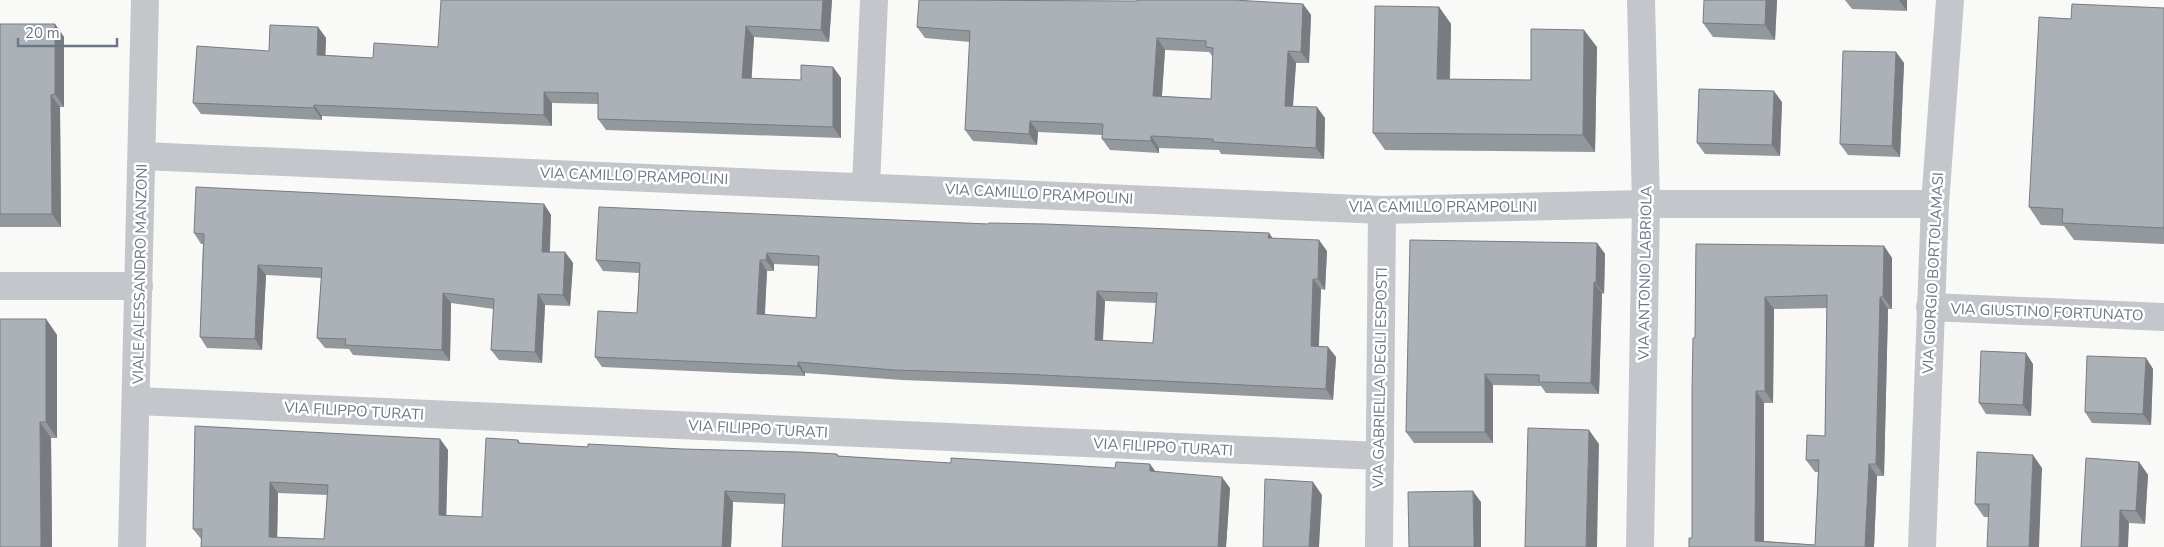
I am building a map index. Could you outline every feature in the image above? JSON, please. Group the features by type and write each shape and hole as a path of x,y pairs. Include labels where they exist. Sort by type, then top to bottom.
{"street":[{"name":"VIALE ALESSANDRO MANZONI","path":"132,547 143,156 145,0"},
{"path":"866,186 874,0"},
{"name":"VIA ANTONIO LABRIOLA","path":"1640,547 1646,204 1641,0"},
{"name":"VIA GIORGIO BORTOLAMASI","path":"1922,547 1935,204 1950,0"},
{"name":"VIA CAMILLO PRAMPOLINI","path":"143,156 866,186 1382,210 1646,204 1935,204"},
{"name":"VIA GABRIELLA DEGLI ESPOSTI","path":"1379,547 1382,210"},
{"path":"0,286 139,286"},
{"name":"VIA GIUSTINO FORTUNATO","path":"1930,307 2164,317"},
{"name":"VIA FILIPPO TURATI","path":"137,401 1380,456"}],"building":[{"path":"441,0 823,0 821,30 746,26 742,78 801,80 801,65 833,67 833,127 598,119 598,93 544,92 544,115 314,105 314,108 193,103 197,46 269,51 270,25 318,27 317,55 373,58 374,43 438,47"},
{"path":"919,0 1234,0 1303,4 1301,52 1288,51 1285,106 1317,107 1316,148 1213,142 1213,139 1151,136 1151,141 1102,139 1103,124 1030,121 1029,134 965,130 970,31 917,27","holes":["1157,38 1206,41 1206,47 1213,48 1211,99 1153,96"]},
{"path":"1704,0 1766,0 1765,25 1703,23"},
{"path":"2072,4 2164,8 2164,228 2062,223 2063,209 2029,207 2039,17 2071,19"},
{"path":"1375,6 1439,7 1437,79 1531,80 1531,29 1584,30 1583,135 1373,133"},
{"path":"0,24 55,24 55,94 51,95 52,214 0,214"},
{"path":"1843,51 1896,52 1892,146 1840,144"},
{"path":"1699,89 1774,91 1772,145 1697,143"},
{"path":"196,187 544,204 542,252 565,252 563,295 538,294 535,352 491,350 494,299 443,293 442,350 345,345 346,339 317,338 322,268 258,265 255,339 200,337 204,234 194,233"},
{"path":"599,207 988,224 1046,224 1269,233 1268,238 1319,240 1318,279 1313,279 1311,346 1328,347 1326,389 1021,374 894,370 798,362 798,366 595,357 598,311 637,313 640,263 596,260","holes":["767,253 819,256 816,318 757,314 760,260 766,260","1097,291 1157,293 1153,343 1095,340"]},
{"path":"1410,240 1597,243 1591,383 1539,382 1539,375 1485,374 1485,432 1406,432"},
{"path":"1696,244 1884,246 1883,297 1880,297 1876,464 1869,464 1865,547 1689,547 1689,538 1692,538 1692,390 1693,338 1695,338","holes":["1827,295 1825,436 1807,435 1806,460 1819,460 1815,545 1755,541 1756,391 1765,391 1765,297"]},
{"path":"0,319 46,319 46,422 40,422 41,547 0,547"},
{"path":"1981,351 2026,353 2023,405 1979,403"},
{"path":"2087,356 2146,358 2143,414 2085,412"},
{"path":"195,426 440,439 439,515 482,517 486,438 518,440 518,443 588,447 588,444 800,452 951,463 951,458 1115,468 1116,462 1150,464 1150,471 1222,477 1218,547 782,547 785,494 725,491 722,547 201,547 202,529 193,529","holes":["270,482 328,485 324,539 269,537"]},
{"path":"1528,428 1589,430 1586,547 1525,547"},
{"path":"1977,452 2033,455 2029,547 1987,547 1989,504 1975,504"},
{"path":"2086,458 2139,462 2136,511 2120,510 2119,547 2081,547"},
{"path":"1265,479 1313,482 1309,547 1263,547"},
{"path":"1473,491 1474,547 1409,547 1408,492"}]}
